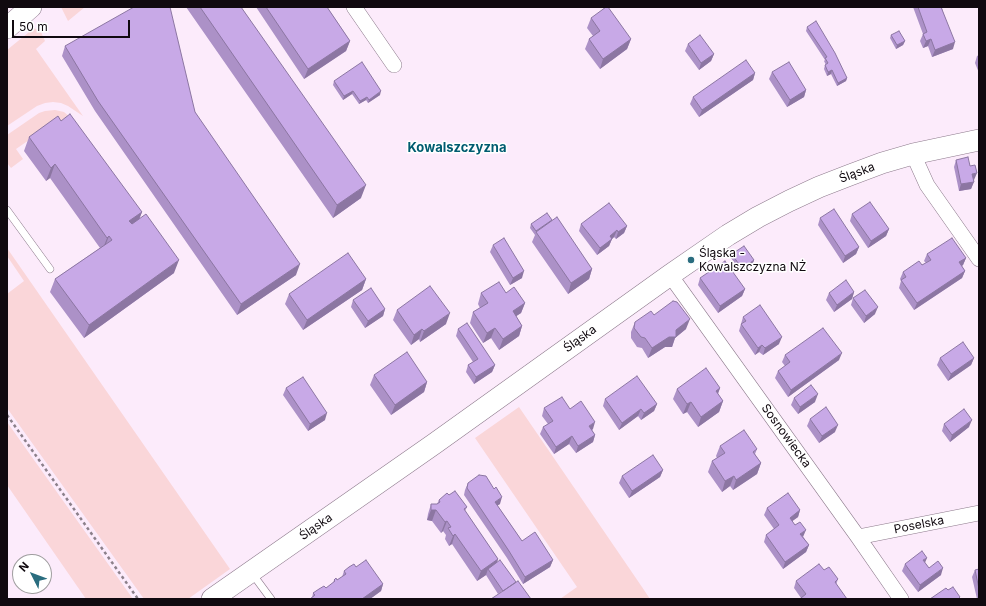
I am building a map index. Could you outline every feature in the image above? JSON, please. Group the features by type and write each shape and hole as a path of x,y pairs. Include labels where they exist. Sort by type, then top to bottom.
{"street":[{"path":"7,28 31,7"},
{"path":"354,7 394,65"},
{"name":"Śląska","path":"212,599 427,449 670,275 758,217 819,187 882,163 913,154 979,140"},
{"path":"913,154 927,185 979,259"},
{"name":"Sosnowiecka","path":"670,275 901,599"},
{"name":"Poselska","path":"858,537 979,513"}],"lane":[{"path":"7,210 50,269"},
{"path":"251,572 271,599"}],"path":[{"path":"7,415 138,599"}],"shaded area":[{"path":"61,7 85,7 68,21"},
{"path":"34,28 41,32 45,41 36,49 83,116 61,103 45,103 37,106 7,126 7,50"},
{"path":"55,110 64,112 71,118 32,138 16,149 23,159 11,168 7,163 7,135 39,113"},
{"path":"7,248 230,569 188,599 144,599 7,408 7,294 24,281 7,256"},
{"path":"519,407 650,599 560,599 577,587 475,438"},
{"path":"7,422 133,599 86,599 7,485"}],"building":[{"path":"134,7 170,7 195,112 300,264 241,304 98,101 65,46"},
{"path":"200,7 241,7 366,185 337,205"},
{"path":"266,7 327,7 350,41 308,69"},
{"path":"608,7 631,39 603,59 589,39 600,31 591,18"},
{"path":"918,7 941,7 955,42 935,50 931,39 926,41 923,34 927,32"},
{"path":"816,21 835,53 847,78 838,83 832,70 828,72 825,65 828,63 825,58 827,57 807,27"},
{"path":"899,31 905,41 897,45 891,35"},
{"path":"700,35 714,54 701,63 688,44"},
{"path":"746,60 755,73 702,110 693,97"},
{"path":"362,62 381,91 369,100 367,97 360,101 353,91 344,96 334,81"},
{"path":"789,62 806,90 790,100 772,72"},
{"path":"70,114 142,212 129,221 132,224 146,214 179,260 89,325 55,279 112,240 109,236 107,238 55,164 51,168 29,137 58,116 61,121"},
{"path":"968,157 970,166 975,165 977,173 972,174 974,182 961,184 956,160"},
{"path":"870,202 889,229 871,241 852,214"},
{"path":"609,203 627,226 618,232 617,230 610,236 612,239 600,248 581,224"},
{"path":"834,209 859,247 845,256 820,218"},
{"path":"547,213 552,220 536,231 531,224"},
{"path":"557,217 592,269 571,283 536,232"},
{"path":"504,238 524,271 513,278 493,245"},
{"path":"952,238 966,258 959,262 965,271 917,303 901,280 906,277 903,272 919,261 922,265 931,260 927,254"},
{"path":"744,246 754,260 742,269 732,254"},
{"path":"348,253 366,279 307,320 289,294"},
{"path":"725,261 745,289 720,306 700,278"},
{"path":"846,280 854,292 837,305 829,293"},
{"path":"499,282 506,293 514,287 525,303 513,311 522,326 503,339 495,328 487,333 473,312 488,303 481,293"},
{"path":"430,286 450,313 424,331 422,329 414,335 397,310"},
{"path":"371,288 385,309 368,321 353,300"},
{"path":"865,290 878,307 866,316 853,298"},
{"path":"673,301 677,302 690,319 676,330 676,337 669,337 652,348 645,338 641,337 634,328 635,322 651,311 654,315"},
{"path":"760,305 782,337 765,348 762,345 758,348 741,324 746,321 743,317"},
{"path":"467,323 495,365 476,377 468,365 478,359 458,329"},
{"path":"823,328 842,353 791,390 778,371 790,362 785,355"},
{"path":"963,342 974,358 951,374 940,358"},
{"path":"407,352 427,382 395,405 374,375"},
{"path":"706,368 720,388 716,391 723,401 701,417 691,402 687,404 677,389"},
{"path":"637,376 657,404 644,413 641,409 622,423 605,399"},
{"path":"303,377 327,413 310,424 286,388"},
{"path":"811,385 818,394 800,407 794,398"},
{"path":"562,397 570,409 581,401 595,422 589,426 595,435 578,446 572,436 556,447 543,427 553,421 544,408"},
{"path":"826,407 838,425 822,436 810,419"},
{"path":"964,409 972,420 952,435 944,424"},
{"path":"744,430 757,449 753,452 761,463 736,480 734,476 725,481 712,461 725,453 720,446"},
{"path":"653,455 663,470 632,491 622,476"},
{"path":"479,475 486,476 494,489 496,487 502,497 495,502 522,541 535,532 553,560 525,577 467,488 468,483"},
{"path":"455,491 467,507 464,509 498,559 481,571 455,534 453,536 448,528 451,527 447,521 445,522 436,510 431,510 431,504 437,504 440,502 439,500 447,493 449,495"},
{"path":"788,493 800,510 790,518 795,525 800,522 806,530 800,534 809,545 785,562 766,535 779,525 767,508"},
{"path":"922,551 927,558 923,560 929,568 938,561 943,568 920,585 905,564"},
{"path":"366,560 383,584 362,599 310,599 315,595 313,593 324,586 326,588 335,581 334,580 336,578 337,580 346,574 344,571 349,567 354,564 356,567"},
{"path":"500,560 516,582 503,591 488,569"},
{"path":"819,564 824,570 829,567 838,579 835,582 847,599 801,598 806,594 796,581"},
{"path":"979,569 979,589 975,570"},
{"path":"518,581 531,599 491,599"},
{"path":"953,587 960,597 958,599 930,599 946,588 948,590"}],"place":[{"name":"Śląska - Kowalszczyzna NŻ","path":"691,260"}],"district":[{"name":"Kowalszczyzna","path":"457,148"}]}
